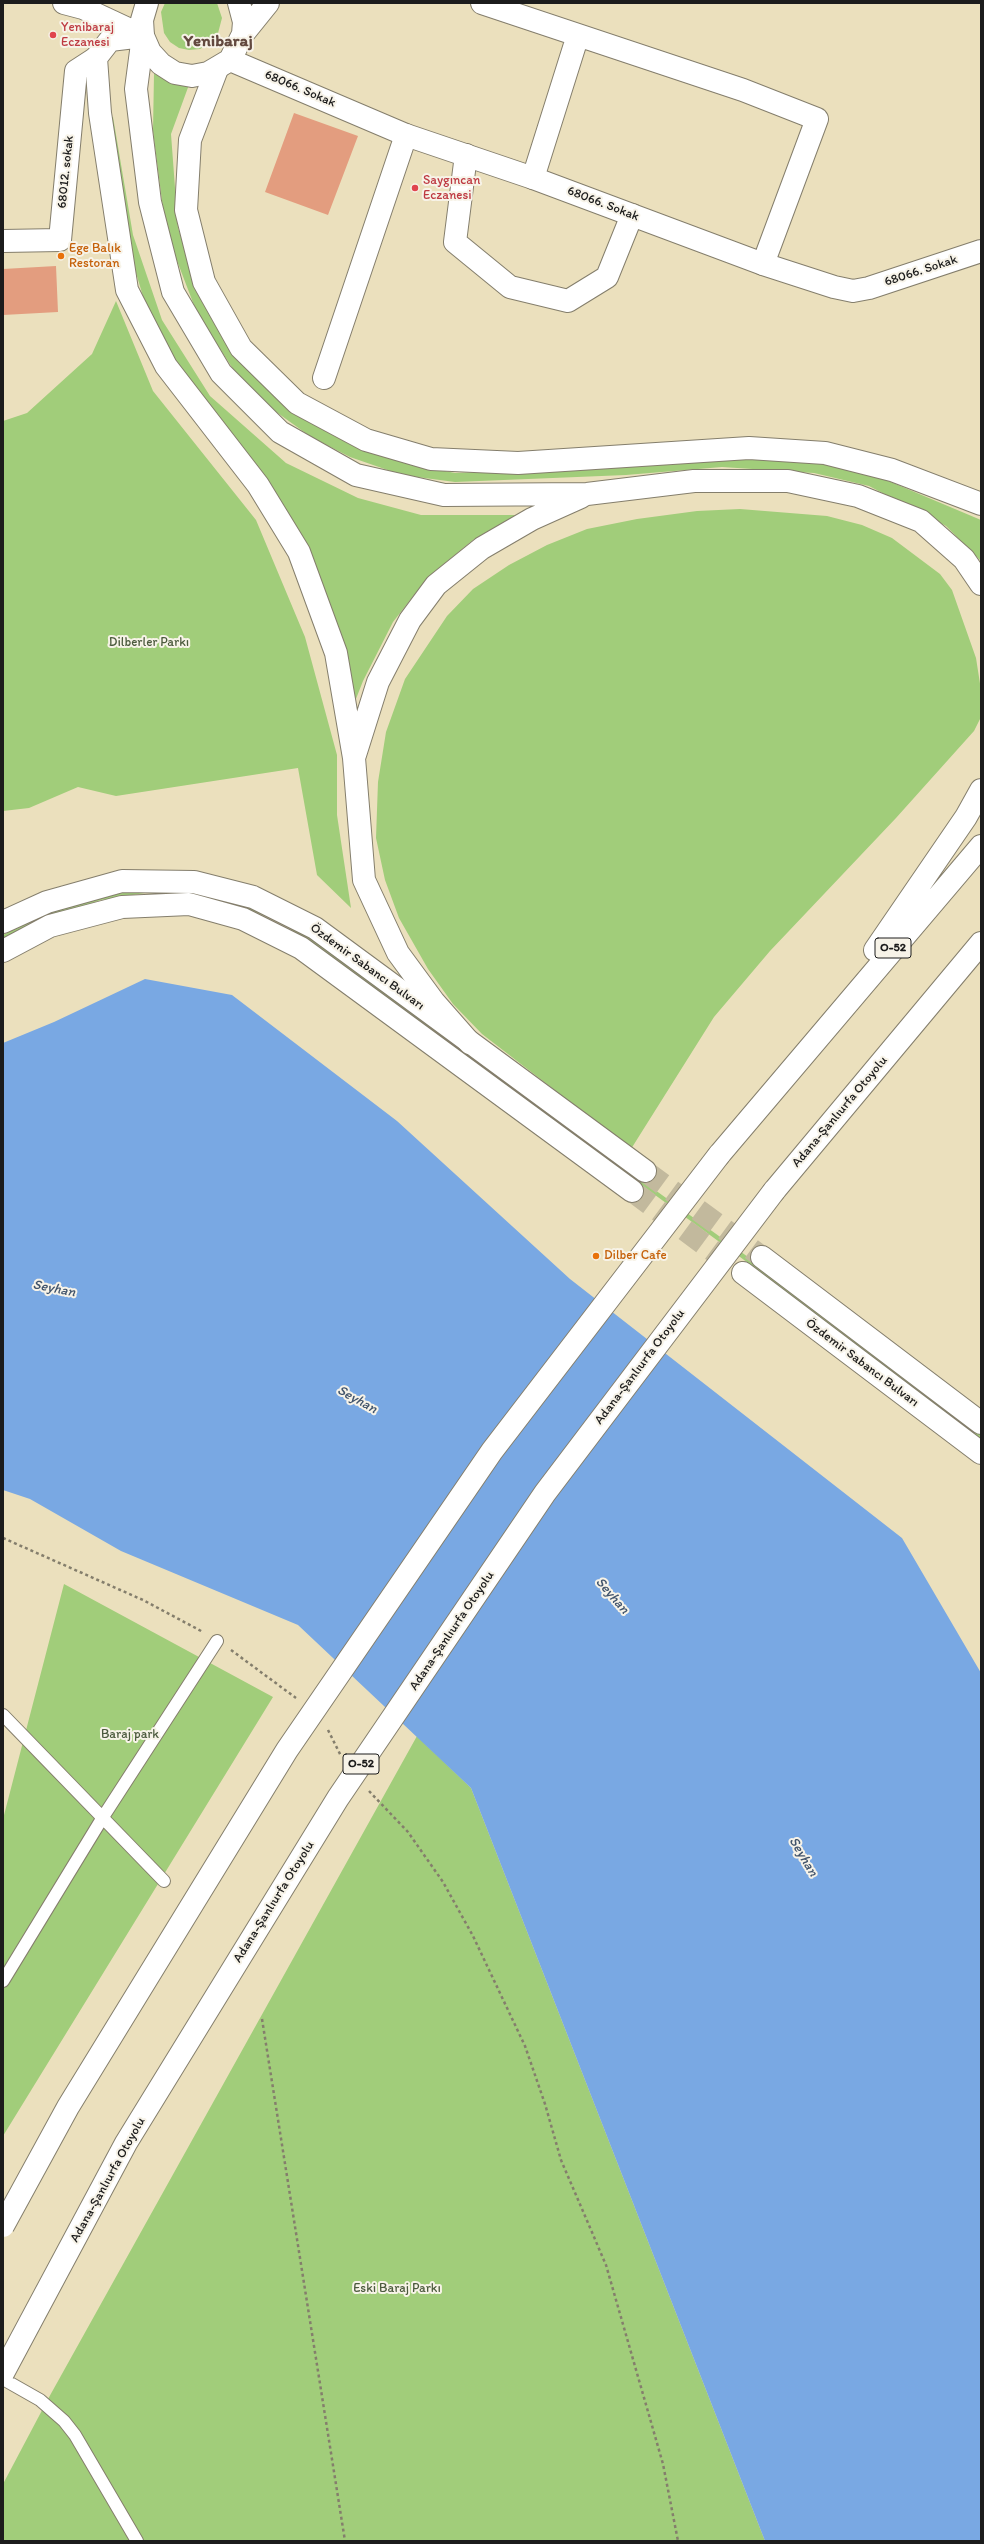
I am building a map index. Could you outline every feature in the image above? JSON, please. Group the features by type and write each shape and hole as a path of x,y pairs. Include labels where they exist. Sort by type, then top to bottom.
{"main road":[{"path":"64,3 83,8 143,36 150,52 161,64 175,73 192,76 208,74 224,64"},
{"path":"147,3 142,20 143,36 136,89 150,202 173,292 221,373 280,432 356,475 444,495 587,494 694,481 788,481 858,496 921,521 964,559 981,584"},
{"path":"239,3 244,22 243,34"},
{"path":"268,3 243,34 224,64 190,140 186,210 204,282 241,348 297,403 366,440 431,459 518,463 749,448 825,453 892,470 981,504"},
{"path":"482,3 743,90 817,119 762,264"},
{"path":"532,178 578,35"},
{"path":"143,36 110,40 96,58 100,113 127,290 166,366 258,485 299,552 336,653 354,758 364,880 398,953 434,1002 470,1043"},
{"name":"68012. sokak","path":"3,241 60,240 76,71 96,58"},
{"name":"68066. Sokak","path":"224,64 406,135 532,178 811,282 853,291 870,288 981,251"},
{"path":"324,378 406,135"},
{"path":"466,155 455,242 510,287 568,301 607,277 632,215"},
{"path":"354,758 378,682 410,620 436,585 482,548 532,520 587,494"},
{"path":"806,1051 966,817 981,790"},
{"name":"O-52","path":"3,2226 68,2107 287,1750 492,1451 719,1155 981,846"},
{"name":"Özdemir Sabancı Bulvarı","path":"3,922 47,902 122,881 194,882 253,897 315,928 645,1172"},
{"name":"Özdemir Sabancı Bulvarı","path":"3,950 50,926 122,907 189,904 242,919 301,948 632,1191"},
{"name":"Adana-Şanlıurfa Otoyolu","path":"3,2373 126,2143 338,1798 545,1493 774,1191 981,943"},
{"path":"894,1047 981,956"},
{"name":"Özdemir Sabancı Bulvarı","path":"762,1257 981,1423"},
{"name":"Özdemir Sabancı Bulvarı","path":"743,1273 981,1453"}],"lane":[{"path":"3,1981 103,1818 217,1641"},
{"path":"3,1715 164,1881"},
{"path":"3,2379 40,2400 64,2421 75,2435 137,2541"}],"path":[{"path":"3,1538 143,1600 188,1622 217,1641 296,1699"},
{"path":"326,1728 342,1758"},
{"path":"366,1787 408,1832 443,1882 473,1936 525,2046 545,2104 561,2160 606,2265 663,2464 678,2541"},
{"path":"262,2019 345,2541"}],"green space":[{"path":"165,3 217,3 222,18 217,37 200,49 189,50 179,48 170,42 164,33 161,12"},
{"path":"154,74 190,82 171,134 178,228 206,308 240,361 271,392 316,426 353,446 405,463 455,473 627,466 721,458 815,462 879,477 981,520 981,561 946,526 869,486 814,473 722,467 626,475 455,482 402,475 350,457 311,437 261,401 233,369 197,313 166,232 153,131"},
{"path":"113,117 133,235 162,320 210,396 286,463 358,498 421,515 516,515 473,540 428,577 393,622 363,681 352,709 336,628 173,361 149,316 126,240 107,118"},
{"name":"Dilberler Parkı","path":"116,301 153,391 256,520 305,637 337,755 337,815 351,908 317,875 298,768 116,796 78,787 29,808 3,811 3,421 27,413 92,354"},
{"path":"740,509 827,516 862,525 892,538 940,574 952,590 976,658 981,690 981,717 974,731 896,818 770,951 714,1017 631,1149 482,1034 453,1004 428,969 399,918 385,880 376,838 378,782 386,732 405,679 447,616 473,589 509,565 547,545 587,529 637,519 697,511"},
{"path":"146,889 193,890 243,902 312,937 476,1061 755,1262 981,1435 981,1442 751,1265 281,922 240,906 192,895 145,893 101,900 52,917 3,943 3,935 50,913 100,897"},
{"name":"Baraj park","path":"64,1584 273,1697 3,2136 3,1819"},
{"name":"Eski Baraj Parkı","path":"417,1736 471,1788 765,2541 3,2541 3,2484 48,2399"}],"water":[{"name":"Seyhan","path":"145,979 232,995 397,1121 570,1279 902,1538 981,1673 981,2541 765,2541 471,1788 298,1625 121,1551 30,1499 3,1490 3,1043 54,1022"}],"building":[{"path":"294,113 358,136 328,215 265,192"},
{"path":"56,266 58,312 3,315 3,269"}],"tunnel":[{"path":"645,1171 762,1257"},
{"path":"632,1191 743,1273"}],"place":[{"name":"Yenibaraj Eczanesi","path":"53,35"},
{"name":"Saygıncan Eczanesi","path":"415,188"},
{"name":"Ege Balık Restoran","path":"61,256"},
{"name":"Dilber Cafe","path":"596,1256"}],"district":[{"name":"Yenibaraj","path":"218,42"}]}
